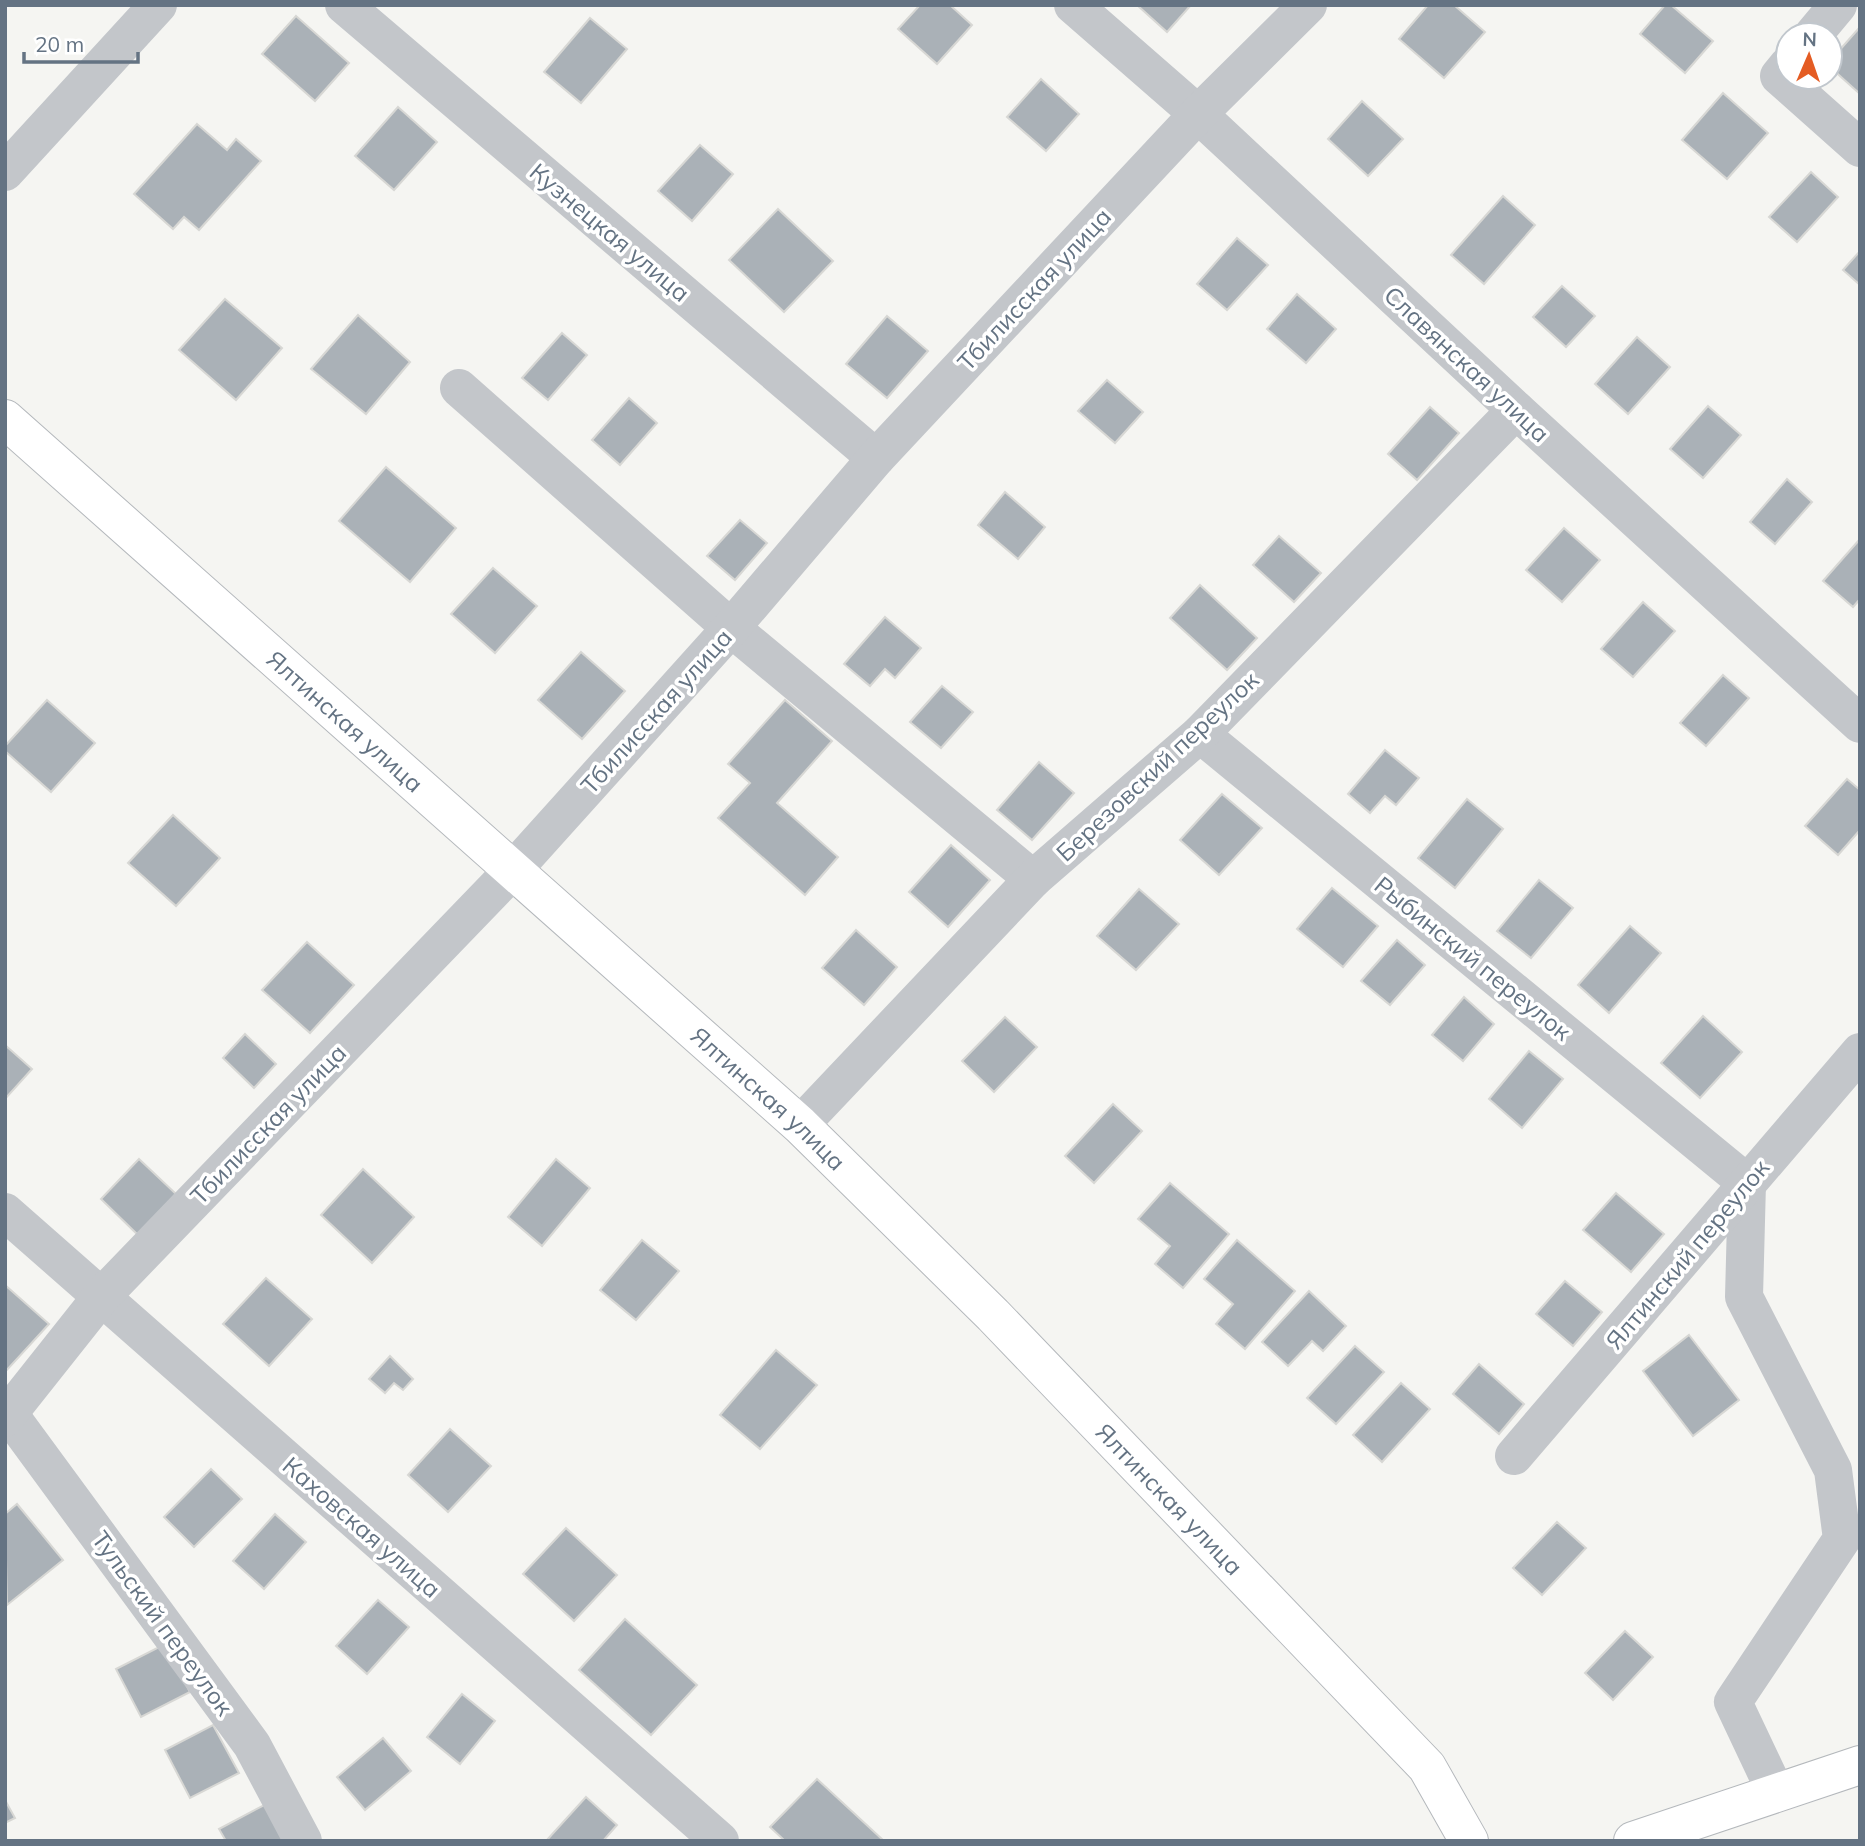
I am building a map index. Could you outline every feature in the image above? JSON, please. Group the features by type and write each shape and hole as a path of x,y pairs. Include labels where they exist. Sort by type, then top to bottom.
{"main road":[{"name":"Ялтинская улица","path":"5,419 800,1125 1003,1325 1427,1767 1469,1841"},
{"path":"1633,1841 1860,1765"}],"street":[{"path":"5,172 158,5"},
{"name":"Кузнецкая улица","path":"344,5 876,458"},
{"name":"Славянская улица","path":"1073,5 1198,114 1516,410 1860,724"},
{"name":"Тбилисская улица","path":"7,1416 101,1297 514,869 731,628 876,458 1198,114 1308,5"},
{"path":"1825,21 1838,5"},
{"path":"1796,91 1860,148"},
{"path":"459,388 731,628 1033,879"},
{"name":"Березовский переулок","path":"800,1125 1033,879 1200,734 1516,410"},
{"name":"Рыбинский переулок","path":"1200,734 1747,1183"},
{"name":"Ялтинский переулок","path":"1514,1456 1860,1052"},
{"path":"1747,1183 1744,1297 1833,1470 1842,1539 1733,1702 1776,1793"},
{"name":"Каховская улица","path":"5,1212 720,1841"},
{"name":"Тульский переулок","path":"7,1416 252,1745 303,1841"}],"building":[{"path":"920,5 950,5 972,25 937,64 898,29"},
{"path":"1137,5 1191,5 1167,32"},
{"path":"1428,5 1454,5 1485,32 1444,78 1399,39"},
{"path":"1665,5 1671,5 1713,41 1685,73 1640,34"},
{"path":"296,16 349,63 315,101 262,54"},
{"path":"590,18 627,49 581,103 544,72"},
{"path":"1860,27 1860,94 1844,80 1844,45"},
{"path":"1041,79 1079,114 1046,151 1007,117"},
{"path":"1723,93 1768,133 1727,179 1682,140"},
{"path":"1362,101 1403,139 1368,176 1328,139"},
{"path":"398,107 437,142 394,190 355,156"},
{"path":"197,124 227,150 236,139 261,161 199,230 184,217 173,229 134,194"},
{"path":"700,145 733,174 692,221 658,191"},
{"path":"1811,172 1838,197 1797,242 1769,217"},
{"path":"1503,196 1535,225 1484,284 1451,255"},
{"path":"778,209 833,261 784,312 729,260"},
{"path":"1237,238 1268,265 1227,310 1197,284"},
{"path":"1860,251 1860,285 1843,270"},
{"path":"1562,286 1595,316 1566,347 1533,317"},
{"path":"1297,294 1336,329 1306,363 1267,329"},
{"path":"225,299 282,348 236,400 179,350"},
{"path":"358,315 410,362 366,414 311,369"},
{"path":"887,316 928,351 887,398 846,364"},
{"path":"562,333 587,355 548,400 522,378"},
{"path":"1637,337 1670,367 1628,414 1595,384"},
{"path":"1107,380 1143,412 1115,443 1078,411"},
{"path":"629,398 657,423 620,465 592,440"},
{"path":"1708,406 1741,435 1703,478 1670,449"},
{"path":"1430,407 1459,433 1417,480 1388,454"},
{"path":"386,467 456,528 410,582 339,521"},
{"path":"1787,479 1812,502 1775,544 1750,522"},
{"path":"1005,492 1045,527 1018,559 978,525"},
{"path":"740,520 767,543 735,580 707,556"},
{"path":"1564,528 1600,560 1562,602 1526,570"},
{"path":"1279,536 1321,573 1294,602 1253,565"},
{"path":"1860,539 1860,599 1853,607 1823,581"},
{"path":"493,568 537,606 495,653 451,614"},
{"path":"1200,585 1257,638 1227,670 1170,618"},
{"path":"1643,602 1675,631 1633,677 1601,649"},
{"path":"885,617 921,648 895,678 885,669 870,686 844,664"},
{"path":"581,652 625,691 582,739 538,700"},
{"path":"1723,675 1749,698 1706,746 1680,723"},
{"path":"942,686 973,712 941,748 910,722"},
{"path":"47,700 95,743 51,792 5,751 5,746"},
{"path":"785,700 832,741 777,803 838,857 805,895 718,818 750,783 728,764"},
{"path":"1385,750 1419,778 1396,805 1385,796 1370,813 1348,794"},
{"path":"1039,762 1074,793 1032,840 997,810"},
{"path":"1847,779 1860,790 1860,830 1838,855 1805,826"},
{"path":"1222,794 1262,828 1219,875 1180,840"},
{"path":"1467,799 1503,829 1455,888 1418,858"},
{"path":"173,815 220,858 176,906 128,863"},
{"path":"951,845 990,880 948,927 909,892"},
{"path":"1539,880 1573,908 1531,958 1497,931"},
{"path":"1332,888 1378,926 1343,967 1297,929"},
{"path":"1139,889 1179,924 1136,970 1097,936"},
{"path":"1630,926 1661,953 1609,1013 1578,985"},
{"path":"856,930 897,967 864,1005 822,968"},
{"path":"1397,940 1425,965 1390,1005 1361,981"},
{"path":"307,942 354,985 310,1033 262,990"},
{"path":"1464,997 1494,1024 1463,1061 1432,1035"},
{"path":"1703,1016 1742,1052 1700,1098 1661,1063"},
{"path":"1005,1017 1037,1047 994,1092 962,1061"},
{"path":"245,1034 276,1064 254,1088 223,1058"},
{"path":"5,1045 32,1069 5,1099"},
{"path":"1529,1051 1563,1079 1522,1128 1489,1099"},
{"path":"1113,1104 1142,1131 1094,1183 1065,1156"},
{"path":"139,1159 176,1194 138,1235 101,1199"},
{"path":"556,1159 590,1188 542,1246 508,1217"},
{"path":"363,1169 414,1217 372,1263 321,1215"},
{"path":"1170,1183 1229,1234 1183,1288 1155,1264 1170,1246 1138,1219"},
{"path":"1616,1193 1664,1234 1631,1272 1583,1230"},
{"path":"642,1240 679,1271 636,1320 600,1290"},
{"path":"1237,1240 1295,1291 1245,1349 1216,1324 1233,1304 1204,1279"},
{"path":"266,1278 312,1319 269,1366 223,1324"},
{"path":"1565,1281 1602,1312 1573,1346 1536,1314"},
{"path":"5,1285 49,1324 5,1372"},
{"path":"1309,1291 1346,1326 1323,1351 1312,1341 1288,1366 1262,1342"},
{"path":"1689,1335 1739,1400 1693,1436 1643,1371"},
{"path":"1355,1346 1384,1372 1336,1424 1307,1398"},
{"path":"776,1350 817,1385 760,1449 720,1415"},
{"path":"390,1356 413,1379 403,1390 394,1383 385,1393 369,1379"},
{"path":"1479,1364 1524,1404 1499,1434 1453,1394"},
{"path":"1401,1383 1430,1409 1382,1462 1353,1435"},
{"path":"450,1429 491,1466 448,1512 408,1475"},
{"path":"211,1469 242,1499 194,1547 164,1517"},
{"path":"17,1504 63,1560 7,1605 5,1514"},
{"path":"275,1514 306,1542 264,1589 233,1561"},
{"path":"1557,1522 1586,1548 1542,1595 1513,1568"},
{"path":"566,1528 617,1575 574,1621 523,1574"},
{"path":"378,1600 409,1627 367,1674 336,1646"},
{"path":"625,1619 697,1685 651,1735 579,1670"},
{"path":"1625,1631 1653,1657 1613,1700 1585,1673"},
{"path":"165,1644 190,1692 141,1717 116,1669"},
{"path":"462,1694 495,1721 460,1764 427,1737"},
{"path":"213,1725 239,1773 190,1798 165,1750"},
{"path":"383,1738 411,1771 365,1810 337,1777"},
{"path":"817,1779 884,1841 785,1841 770,1827"},
{"path":"586,1797 617,1825 603,1841 546,1841"},
{"path":"5,1800 15,1818 5,1823"},
{"path":"268,1803 287,1841 226,1841 219,1829"}]}
